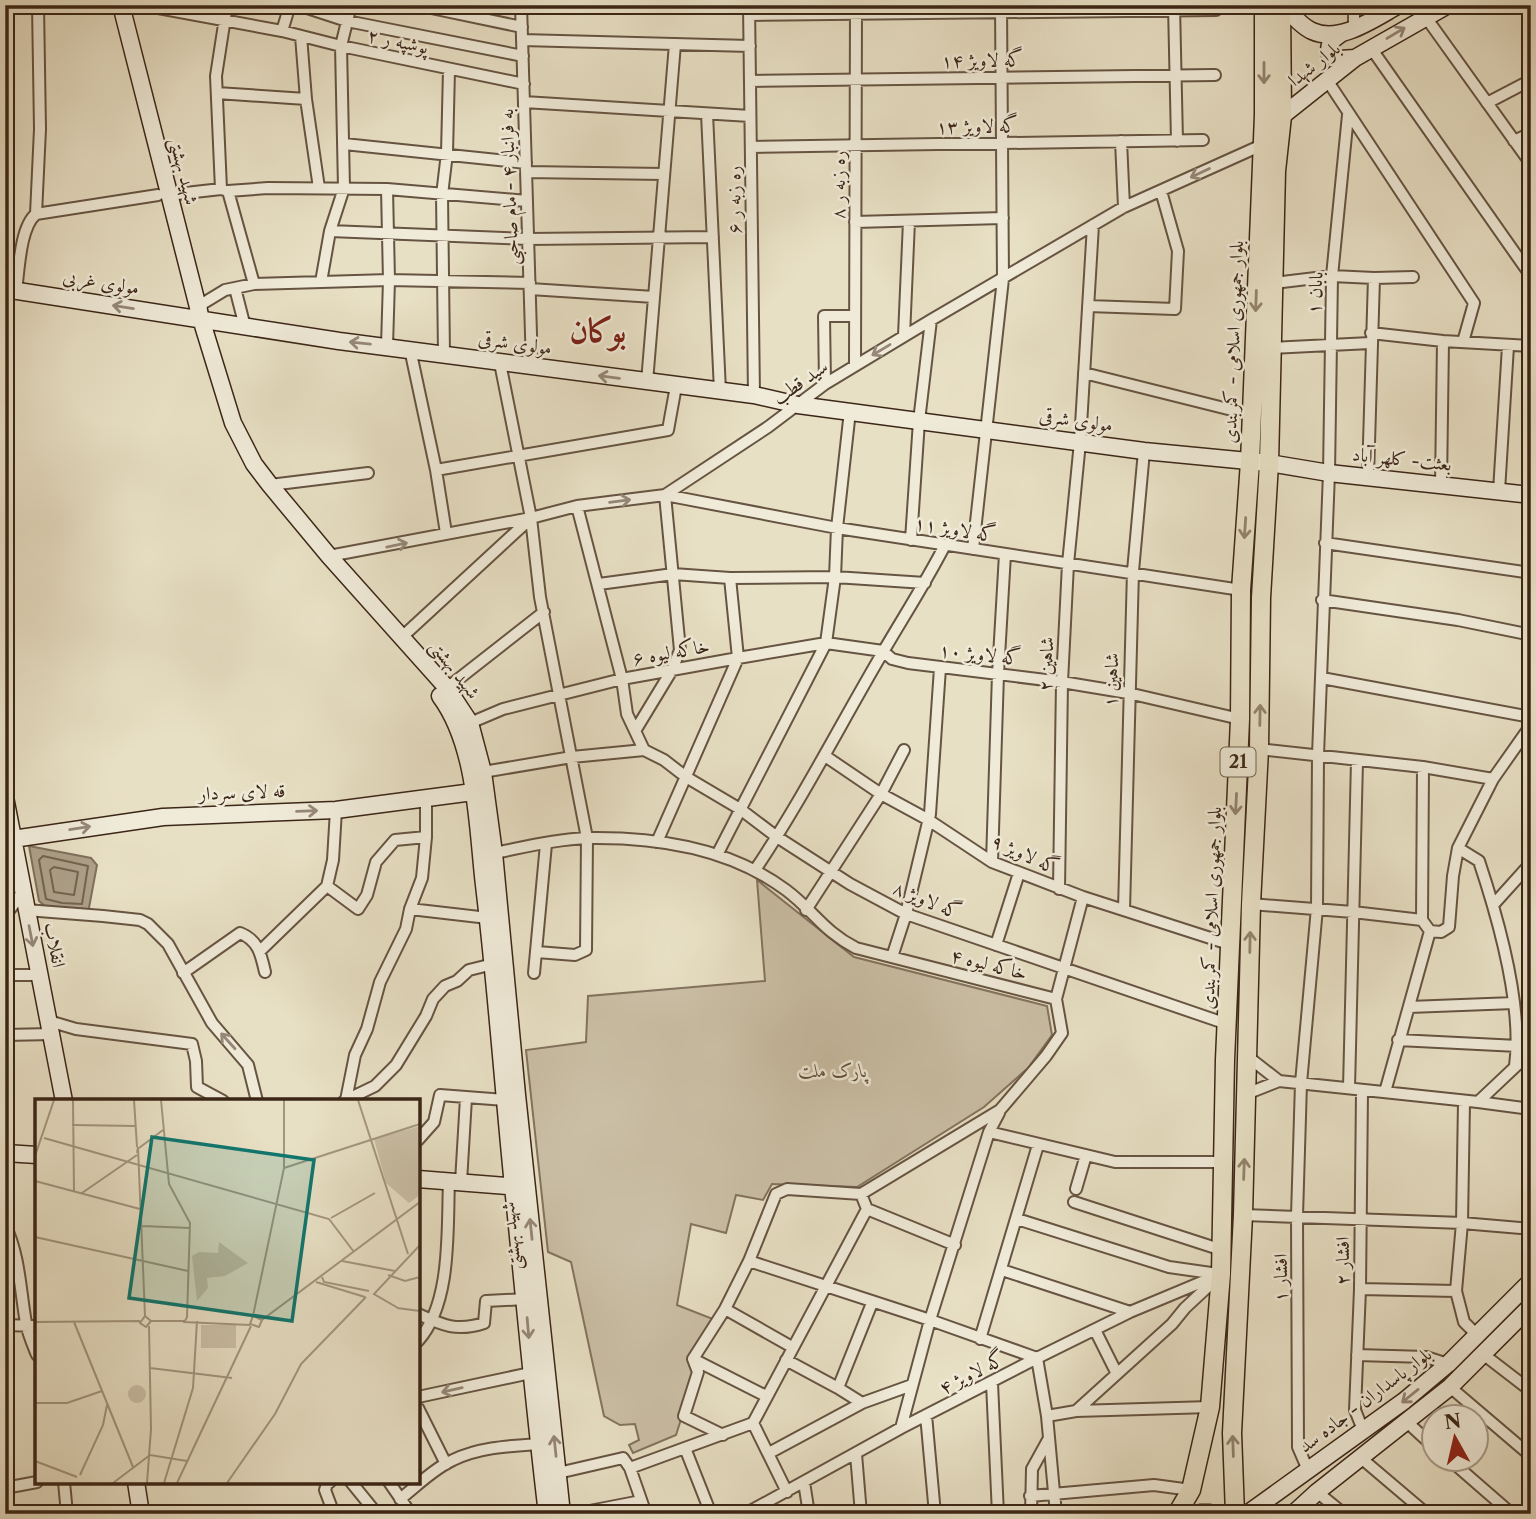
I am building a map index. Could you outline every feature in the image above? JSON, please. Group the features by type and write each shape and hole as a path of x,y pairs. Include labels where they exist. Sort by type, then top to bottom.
{"main road":[{"name":"شهید بهشتی","path":"110,5 163,195 217,405 231,439 251,474 334,575 426,678 448,707 463,740 473,792 493,964 505,1100 520,1187 540,1371 539,1444 547,1514"},
{"name":"شهید بهشتی","path":"121,5 163,195"},
{"name":"بلوار جمهوری اسلامی - کمربندی","path":"1236,1514 1232,1433 1243,1215 1273,284 1268,171 1262,145 1273,116 1264,5"},
{"name":"بلوار جمهوری اسلامی - کمربندی","path":"1177,1514 1191,1490 1210,1407 1221,1274 1222,1162 1240,719 1241,590 1268,171 1282,5"},
{"name":"بلوار شهدا","path":"1282,5 1311,31 1322,34 1348,31 1399,5"},
{"name":"بلوار شهدا","path":"1273,116 1327,80 1354,58 1448,5"},
{"path":"1348,31 1332,40 1329,46 1330,55 1339,59 1354,58"},
{"name":"مولوی غربی","path":"11,290 195,318"},
{"name":"شهید بهشتی","path":"195,318 233,423 254,464 329,556 447,688 470,723 483,772 494,853 526,1298 558,1473 562,1514"},
{"name":"مولوی شرقی","path":"195,318 500,363 754,395 798,405 1144,451 1250,462"},
{"name":"بعثت- کلهر آباد","path":"1250,462 1531,495"},
{"name":"قه لای سردار","path":"9,829 163,817 336,810 473,792"},
{"name":"انقلاب","path":"5,797 9,829 64,1099"},
{"path":"5,1153 35,1155"},
{"path":"420,1179 520,1187"},
{"name":"بلوار پاسداران - جاده سد","path":"1247,1514 1405,1401 1448,1364 1531,1281"},
{"name":"بلوار پاسداران - جاده سد","path":"1293,1514 1450,1387 1531,1306"},
{"path":"136,1484 141,1514"},
{"path":"1200,1514 1210,1514"}],"street":[{"path":"36,214 40,129 38,5"},
{"name":"پوشپه ر ۲","path":"142,5 282,30 341,46 524,84"},
{"path":"227,5 216,76 225,190 254,284"},
{"path":"282,30 290,5"},
{"path":"298,5 347,21 523,56"},
{"path":"321,282 330,231 344,188 341,46 351,5"},
{"path":"417,5 522,27"},
{"name":"به فرانبار ۴ - مام صاحبی","path":"521,5 532,367"},
{"path":"1348,31 1354,5"},
{"path":"1174,8 1177,141"},
{"path":"974,549 1003,279 1001,9"},
{"path":"749,10 1216,10"},
{"name":"ره زبه ر ۶","path":"749,10 754,395"},
{"name":"۸ ره زبه ر","path":"855,365 856,10"},
{"path":"1425,16 1531,164"},
{"path":"301,36 306,99 319,188"},
{"path":"522,40 750,46"},
{"path":"647,382 676,44"},
{"path":"1371,48 1531,276"},
{"path":"444,354 442,195 447,153 449,70"},
{"name":"گه لاویژ ۱۴","path":"750,81 1215,75"},
{"path":"1327,80 1474,303 1463,342"},
{"path":"1487,103 1531,80"},
{"path":"218,93 306,99"},
{"path":"524,102 750,117"},
{"path":"707,114 720,391"},
{"name":"بابان ۱","path":"1318,755 1329,473 1332,276 1348,115"},
{"path":"1514,141 1531,133"},
{"name":"گه لاویژ ۱۳","path":"751,146 1203,140"},
{"path":"1121,141 1124,207"},
{"path":"344,144 447,153 526,168 664,174"},
{"name":"سید قطب","path":"329,556 388,547 577,506 665,495 855,365 1093,225 1124,207 1262,145"},
{"path":"11,290 24,237 31,219 36,214 163,195 268,188 387,189 527,201"},
{"path":"387,189 387,346"},
{"path":"1088,306 1175,309 1178,251 1161,191"},
{"path":"855,222 1003,218"},
{"path":"904,336 909,221"},
{"name":"شاهین ۲","path":"1059,889 1062,682 1068,564 1080,442 1093,225"},
{"path":"330,231 528,239 713,237"},
{"path":"1273,284 1332,276 1413,277"},
{"path":"1368,476 1370,338 1374,278"},
{"path":"195,318 202,304 225,290 254,284 444,280 654,297"},
{"path":"235,288 245,327"},
{"path":"825,384 824,316 855,316"},
{"path":"911,540 919,421 931,320"},
{"path":"1271,348 1370,338 1531,346"},
{"path":"1441,485 1443,341"},
{"path":"1499,491 1508,346"},
{"path":"410,349 436,470 446,533"},
{"path":"500,363 531,518 544,612 587,838 586,950 575,955 537,952"},
{"path":"1084,373 1252,415"},
{"path":"436,470 668,430 676,386"},
{"path":"718,853 826,643 835,577 837,528 850,411"},
{"name":"شاهین ۱","path":"1124,910 1133,571 1144,451"},
{"path":"270,485 368,473"},
{"path":"635,731 672,670 680,650 665,495"},
{"name":"گه لاویژ ۱۱","path":"665,495 837,528 1068,564 1133,571 1241,590"},
{"path":"483,772 572,757 643,750 627,713 622,679 577,506"},
{"path":"402,637 531,518"},
{"path":"1325,543 1531,573"},
{"path":"755,870 825,756 945,545"},
{"path":"992,862 1005,554"},
{"path":"599,584 673,574 730,578 835,577 925,583"},
{"path":"657,842 738,658 730,578"},
{"path":"1322,600 1458,620 1531,635"},
{"path":"447,688 544,612"},
{"name":"خاکه لیوه ۶","path":"470,723 503,709 622,679 738,658 826,643 883,651"},
{"name":"گه لاویژ ۱۰","path":"883,651 892,659 1128,693 1240,719"},
{"path":"892,957 906,914 929,814 940,668"},
{"path":"1322,678 1531,717"},
{"path":"1423,767 1422,920 1430,931 1441,932 1449,927 1458,848 1493,779 1531,725"},
{"path":"1519,743 1531,751"},
{"path":"1259,749 1423,767 1493,779"},
{"name":"گه لاویژ ۸","path":"643,750 664,760 686,777 740,809 829,871 906,914 1227,1024"},
{"path":"806,910 881,794 904,750"},
{"name":"افشار ۱","path":"1308,1470 1297,1447 1297,1216 1301,1083 1317,908 1318,755"},
{"name":"گه لاویژ ۹","path":"825,756 992,862 1059,889 1230,944"},
{"path":"1349,1088 1357,761"},
{"path":"345,1099 355,1055 367,1029 380,982 406,929 410,909 422,878 426,798"},
{"path":"260,951 327,886 333,860 336,810"},
{"path":"327,886 358,909 367,895 376,862 395,840 426,837"},
{"name":"خاکه لیوه ۴","path":"494,853 587,838 657,842 718,853 755,870 788,891 835,937 856,948 1056,999"},
{"path":"534,973 546,844"},
{"path":"1458,848 1479,861 1494,904 1514,1003 1518,1046 1515,1066"},
{"path":"1494,904 1530,865"},
{"path":"996,945 1019,873"},
{"path":"5,916 22,893"},
{"path":"901,1428 930,1320 989,1132 1000,1110 1062,1033 1056,999 1083,897"},
{"path":"1251,904 1317,908 1422,920"},
{"path":"410,909 488,918"},
{"path":"26,911 140,920 148,924 168,944 212,1023 248,1065 256,1099"},
{"path":"1385,1092 1430,931"},
{"path":"183,973 240,933 251,937 260,951 265,972"},
{"path":"347,1099 375,1086 396,1065 426,1016 433,999 445,986 457,981 469,970 493,964"},
{"path":"5,975 39,975"},
{"path":"1409,1007 1514,1003"},
{"path":"5,1035 50,1027 76,1028 191,1044 196,1060 197,1087 219,1099"},
{"path":"1398,1040 1518,1046"},
{"path":"1478,1102 1531,1052"},
{"path":"1247,1056 1279,1082"},
{"path":"1246,1094 1279,1082 1301,1083 1531,1110"},
{"name":"افشار ۲","path":"1362,1091 1360,1290 1355,1410 1363,1430"},
{"path":"420,1138 434,1122 440,1095 505,1100"},
{"path":"420,1338 432,1322 442,1289 466,1098"},
{"path":"1464,1101 1462,1223 1456,1291 1464,1322 1477,1335"},
{"path":"693,1359 725,1309 776,1194 787,1189 861,1194 1000,1110"},
{"path":"989,1132 1115,1162 1222,1162"},
{"path":"980,1339 1038,1145"},
{"path":"1076,1189 1086,1155"},
{"path":"861,1194 867,1209 954,1245"},
{"path":"1074,1202 1222,1250"},
{"path":"558,1473 626,1463 685,1448 753,1423 867,1209"},
{"path":"1243,1215 1462,1223 1531,1229"},
{"path":"1017,1219 1169,1267 1221,1274"},
{"path":"5,1225 13,1246 35,1345"},
{"path":"748,1261 930,1320 1037,1359 1047,1416 1056,1514"},
{"path":"1002,1270 1130,1312"},
{"path":"1076,1411 1221,1274"},
{"name":"گه لاویژ ۴","path":"745,1514 766,1508 787,1492 901,1428 1130,1312 1221,1274"},
{"path":"1360,1290 1456,1291"},
{"path":"420,1315 446,1327 474,1326 484,1323 486,1301 526,1298"},
{"path":"838,1388 872,1303"},
{"path":"725,1309 792,1347"},
{"path":"5,1325 31,1326"},
{"path":"1095,1330 1116,1372"},
{"path":"1483,1353 1531,1391"},
{"path":"1357,1355 1426,1357 1448,1364"},
{"path":"693,1359 766,1396"},
{"path":"693,1359 698,1372 684,1416 723,1435"},
{"path":"786,1360 862,1403"},
{"path":"420,1401 540,1371"},
{"path":"992,1383 998,1514"},
{"path":"769,1453 862,1403 912,1385"},
{"path":"1450,1387 1531,1456"},
{"path":"420,1403 446,1464"},
{"path":"1047,1416 1076,1411 1210,1407"},
{"path":"926,1415 935,1514"},
{"path":"1406,1422 1420,1434"},
{"path":"753,1423 787,1492"},
{"path":"1031,1514 1032,1469 1048,1440"},
{"path":"420,1484 454,1459 491,1448 539,1444"},
{"path":"685,1448 711,1514"},
{"path":"856,1454 861,1514"},
{"path":"1361,1458 1427,1514"},
{"path":"626,1463 646,1514"},
{"path":"1466,1474 1513,1514"},
{"path":"10,1514 5,1489 35,1482"},
{"path":"804,1482 809,1514"},
{"path":"64,1484 67,1514"},
{"path":"353,1484 377,1514"},
{"path":"390,1484 411,1514"},
{"path":"400,1499 420,1484"},
{"path":"320,1514 334,1512 328,1485"},
{"path":"1030,1496 1154,1485 1191,1490"},
{"path":"1317,1492 1344,1514"},
{"path":"574,1514 641,1501"}],"green space":[{"name":"پارک ملت","path":"757,880 854,957 1047,1006 1052,1035 1028,1068 984,1107 857,1187 772,1184 763,1200 736,1195 726,1233 691,1224 677,1305 713,1319 676,1435 633,1453 629,1445 639,1440 635,1424 620,1425 604,1416 571,1262 548,1252 526,1050 586,1042 588,996 765,981"}],"water":[{"path":"29,846 91,858 97,865 88,913 46,907 39,901"}],"district":[{"name":"بوکان","path":"598,330"}]}
